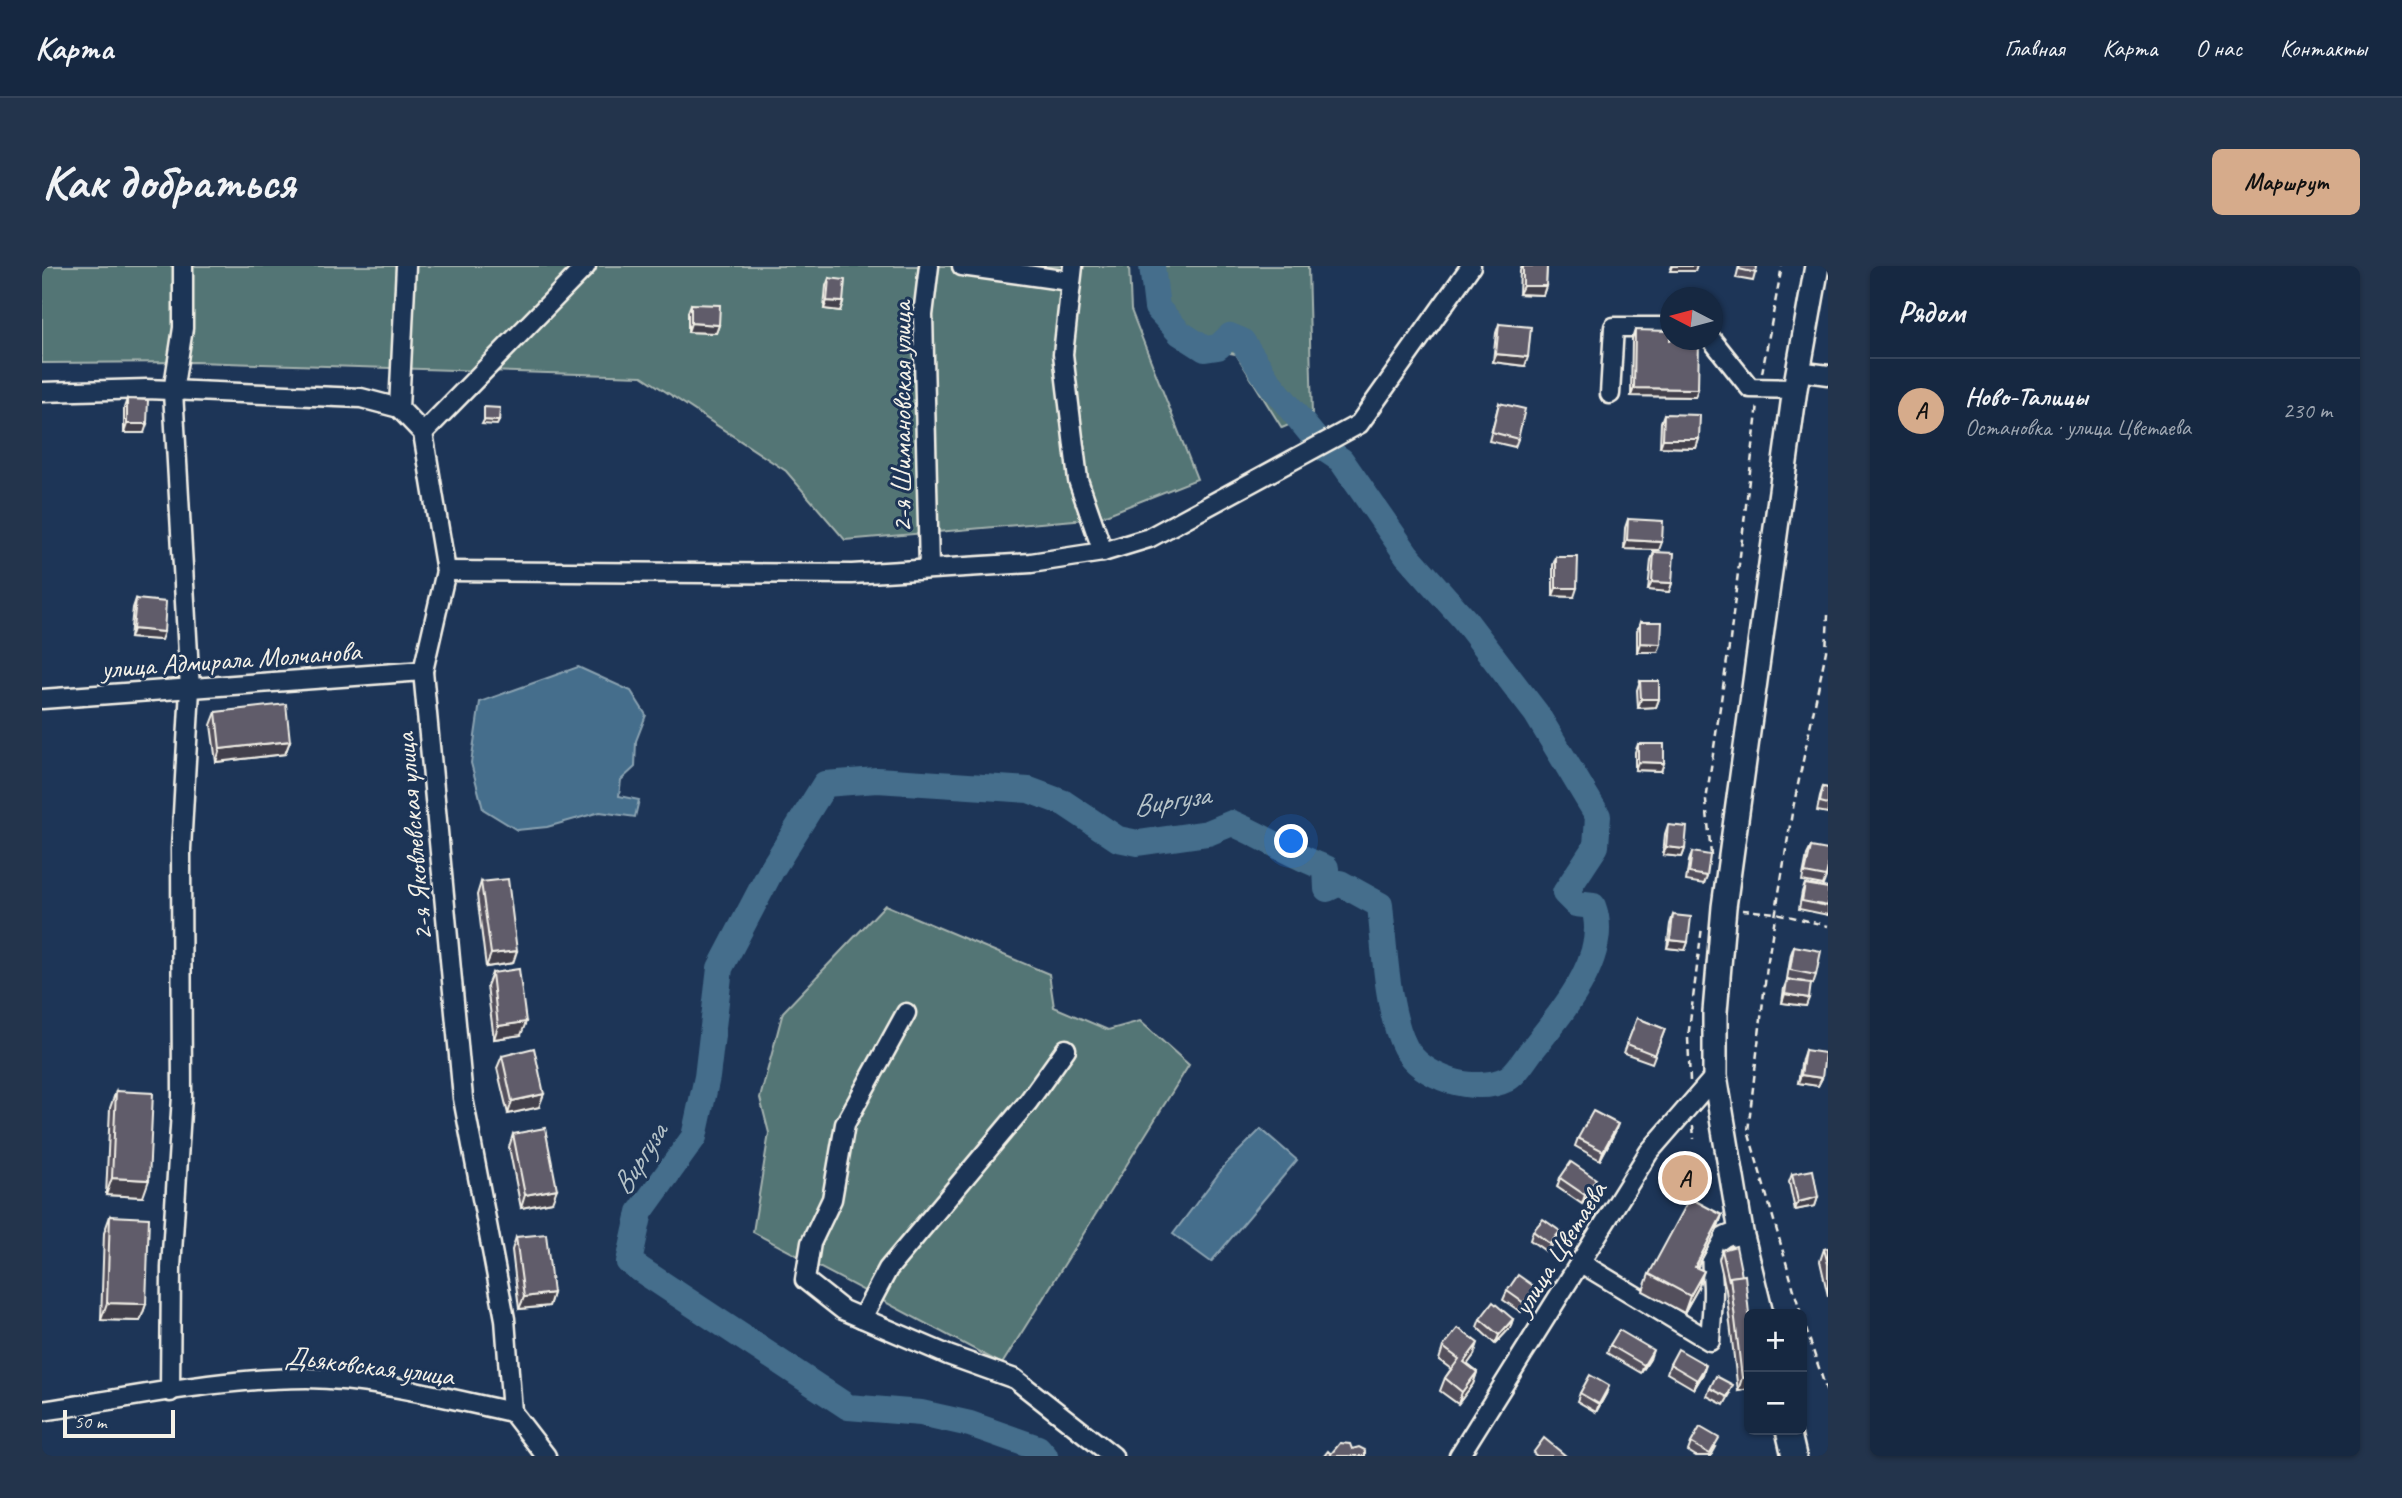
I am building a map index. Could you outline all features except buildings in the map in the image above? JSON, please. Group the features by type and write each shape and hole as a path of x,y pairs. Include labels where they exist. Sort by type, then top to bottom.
{"main road":[{"path":"1759,1309 1741,1232 1715,1076 1714,911 1796,380 1817,266"},
{"path":"1789,1435 1794,1456"}],"street":[{"path":"170,1392 171,1268 181,1096 181,849 190,689 173,393 183,328 183,266"},
{"path":"399,408 406,266"},
{"path":"42,392 147,389 173,393 361,398 399,408 423,433 586,266"},
{"name":"2-я Шимановская улица","path":"929,266 923,315 929,568"},
{"path":"962,266 1071,274 1063,354 1078,480 1103,552"},
{"path":"446,571 852,574 1031,563 1103,552 1149,538 1359,424 1471,266"},
{"path":"1610,394 1614,327 1660,327"},
{"path":"1720,350 1750,387 1760,388 1828,376"},
{"name":"2-я Яковлевская улица","path":"423,433 446,571 424,671 463,1098 505,1319 512,1412"},
{"name":"улица Адмирала Молчанова","path":"42,699 424,671"},
{"path":"906,1013 845,1124 832,1199 811,1243 805,1280 843,1310 948,1355 1015,1379 1113,1456"},
{"path":"862,1318 888,1269 1028,1102 1066,1049"},
{"name":"улица Цветаева","path":"1459,1456 1649,1152 1715,1076"},
{"path":"1581,1263 1642,1303 1710,1341 1713,1282 1709,1261 1726,1234 1741,1232"},
{"name":"Дьяковская улица","path":"42,1411 231,1381 309,1378 411,1390 512,1412"},
{"path":"512,1412 546,1456"}],"path":[{"path":"1712,863 1706,801 1730,640 1770,317 1782,266"},
{"path":"1799,1309 1748,1131 1767,966 1792,813 1826,651 1828,615"},
{"path":"1695,1139 1688,1038 1714,911 1776,914 1828,926"},
{"path":"1807,1334 1828,1395"}],"green space":[{"path":"42,266 1129,266 1131,310 1197,479 1098,518 845,540 786,471 642,376 195,362 42,363"},
{"path":"1152,266 1308,266 1312,415 1282,428 1236,354 1208,349 1182,335 1172,326 1157,304 1153,292"},
{"path":"885,905 1049,974 1054,1007 1108,1030 1140,1021 1189,1065 1002,1364 753,1232 769,1133 760,1098 783,1012"}],"water":[{"path":"578,667 631,691 646,715 636,741 635,767 621,780 619,796 639,800 635,817 600,812 547,827 517,830 483,809 471,763 480,702"},
{"path":"1261,1129 1297,1160 1211,1262 1173,1234 1226,1164"}],"waterway":[{"name":"Виргуза","path":"1045,1456 1038,1448 970,1424 921,1413 848,1407 629,1262 640,1212 694,1137 707,1077 720,968 772,869 825,784 877,780 1029,790 1064,803 1118,839 1138,843 1208,833 1232,823 1244,828 1326,868 1327,889 1340,883 1380,905 1390,997 1405,1047 1423,1067 1450,1081 1465,1084 1494,1083 1514,1074 1556,1020 1580,983 1595,945 1597,925 1593,906 1576,904 1565,893 1596,846 1598,816 1536,713 1464,619 1407,555 1341,460 1323,448 1269,382 1242,341 1230,336 1218,347 1205,349 1180,333 1157,308 1152,266"}],"place":[{"name":"Ново-Талицы","path":"1685,1178"}]}
